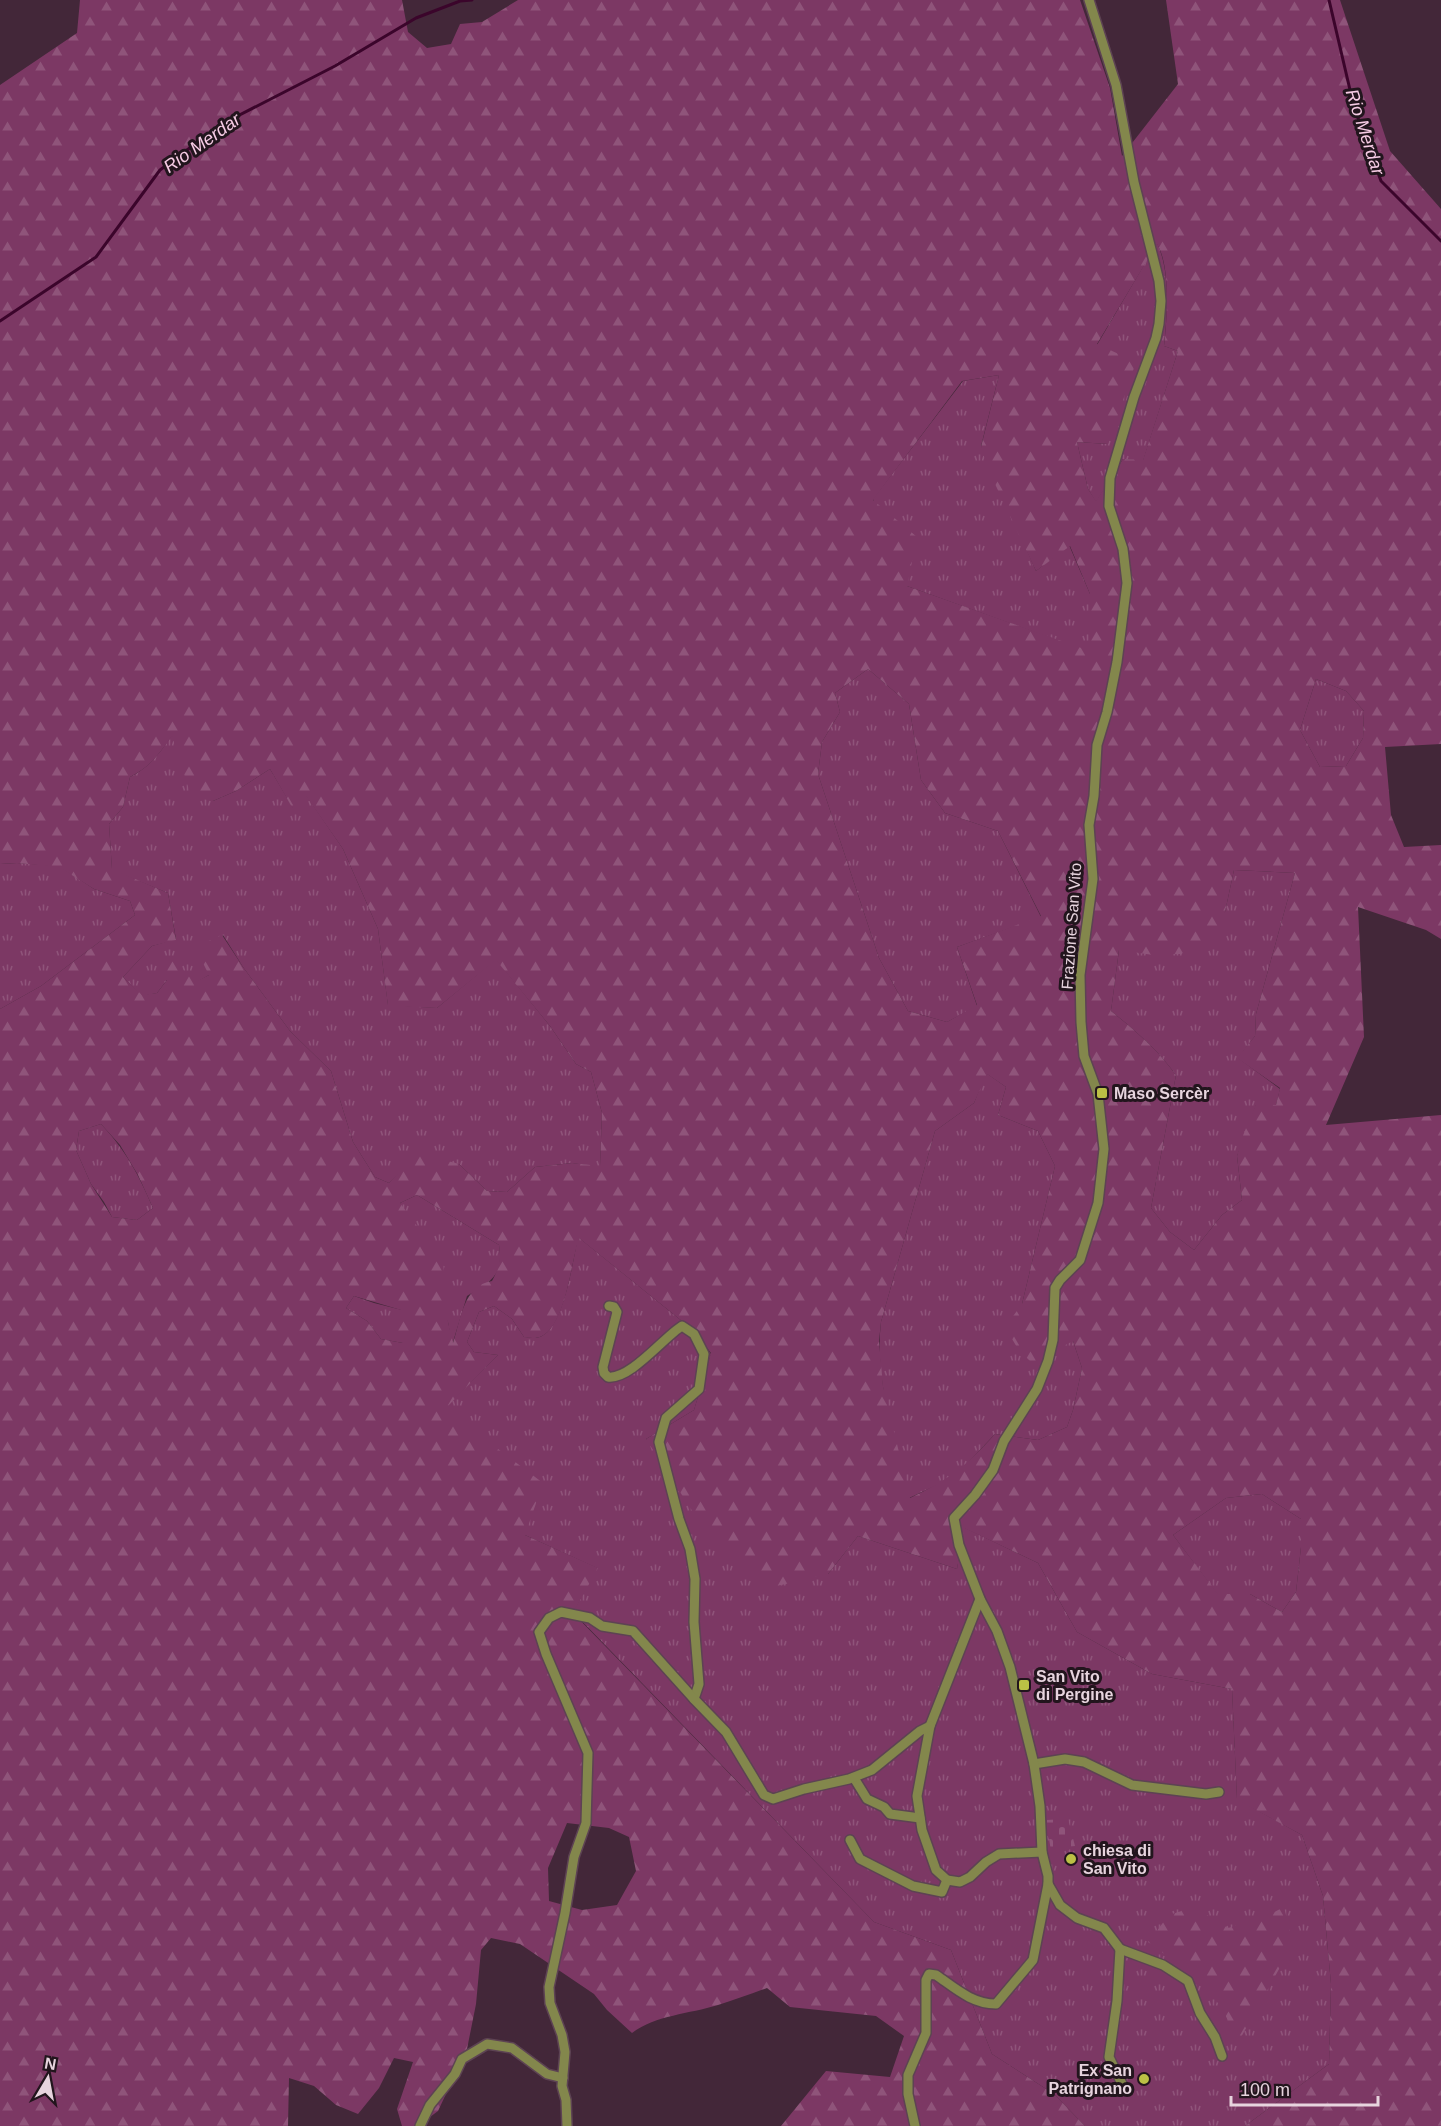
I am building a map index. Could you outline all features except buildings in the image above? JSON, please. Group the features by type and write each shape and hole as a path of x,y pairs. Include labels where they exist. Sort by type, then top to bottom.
{"street":[{"name":"Frazione San Vito","path":"980,1599 959,1545 954,1518 993,1470 1004,1441 1037,1389 1053,1340 1055,1288 1080,1260 1098,1203 1104,1149 1098,1094 1084,1056 1080,975 1093,879 1089,825 1094,796 1096,745 1107,712 1117,662 1127,583 1123,549 1109,506 1110,478 1134,397 1156,338 1161,302 1159,281 1148,231 1136,194 1116,85 1089,0"},
{"path":"609,1305 617,1312 603,1367 608,1377 614,1378 640,1361 682,1326 694,1334 704,1354 699,1389 666,1418 659,1442 679,1520 690,1549 695,1579 694,1622 699,1684 694,1699"},
{"path":"980,1599 930,1726 917,1796 922,1830 936,1870 948,1880 960,1882 970,1877 986,1862 999,1854 1042,1852"},
{"path":"980,1599 997,1631 1010,1667 1034,1764 1040,1806 1042,1852 1048,1884 1060,1905 1077,1918 1104,1928 1120,1949 1163,1965 1188,1981 1200,2013 1215,2037 1222,2056"},
{"path":"567,2126 562,2078 564,2044 550,2003 549,1987 574,1857 586,1823 588,1753 539,1632 549,1617 561,1612 590,1618 602,1626 633,1630 694,1699 726,1731 764,1795 773,1799 804,1789 854,1778 872,1770 920,1731 930,1726"},
{"path":"1034,1764 1065,1759 1093,1766 1132,1785 1206,1794 1219,1792"},
{"path":"854,1778 867,1799 884,1807 890,1815 920,1818"},
{"path":"850,1840 860,1859 913,1886 942,1892 948,1880"},
{"path":"915,2126 908,2094 908,2075 926,2033 926,1980 929,1974 936,1975 970,1998 984,2004 996,2004 1033,1960 1048,1884"},
{"path":"1120,1949 1117,2001 1109,2057 1123,2086"},
{"path":"420,2126 430,2105 455,2074 462,2059 487,2044 512,2048 547,2074 562,2078"}],"green space":[{"path":"80,0 402,0 408,32 427,48 451,44 460,24 482,22 518,0 1080,0 1110,88 1122,156 1178,84 1166,0 1340,0 1390,151 1441,209 1441,744 1385,747 1391,815 1404,847 1441,845 1441,939 1426,930 1358,907 1364,1037 1326,1125 1441,1115 1441,2126 1245,2126 1329,2064 1331,1984 1323,1896 1302,1835 1237,1800 1232,1689 1152,1674 1077,1632 1038,1563 964,1528 957,1569 858,1536 828,1574 777,1586 700,1523 646,1439 694,1410 711,1353 693,1330 579,1238 562,1306 550,1329 540,1337 524,1337 512,1319 494,1306 479,1312 467,1342 474,1352 498,1355 445,1409 543,1483 525,1535 598,1568 573,1613 874,1922 951,1950 992,2054 1054,2094 1085,2126 781,2126 826,2071 890,2077 904,2036 876,2016 790,2007 767,1988 718,2005 651,2022 632,2033 607,2010 594,1994 520,1944 491,1938 481,1950 476,2004 467,2049 438,2111 418,2126 402,2126 397,2109 413,2062 394,2058 379,2088 358,2114 336,2105 314,2086 289,2078 288,2126 0,2126 0,1009 41,986 135,915 130,901 94,889 59,867 17,863 0,864 0,85 77,33","holes":["1157,244 1166,279 1167,308 1164,346 1178,351 1143,460 1123,459 1096,501 1088,489 1077,442 1108,444 1136,362 1097,344","999,375 981,447 988,469 1036,571 1070,546 1090,594 1090,651 907,586 917,537 873,500 962,381","868,669 909,704 921,780 945,813 998,831 1041,916 957,947 977,1005 947,1022 908,1011 879,958 818,774 822,742 840,712 835,693","1316,679 1346,691 1364,711 1363,738 1346,766 1320,767 1300,730","172,736 191,796 213,801 236,791 270,769 293,809 306,796 343,849 378,929 388,1006 437,1008 496,960 550,1026 576,1064 591,1072 602,1113 600,1166 572,1163 535,1167 507,1192 487,1191 459,1164 418,1153 389,1183 375,1177 353,1142 331,1071 290,1031 222,935 195,947 209,975 195,982 173,960 159,962 167,980 157,993 142,995 123,977 152,946 176,940 168,893 112,869 109,824 123,807 130,777 143,769","1234,870 1295,873 1256,1014 1255,1036 1237,1058 1280,1088 1276,1105 1256,1104 1237,1156 1242,1200 1222,1215 1194,1250 1170,1232 1151,1208 1176,1075 1146,1041 1111,1011 1119,950 1153,955 1181,954 1216,935 1225,912","987,1074 1006,1087 998,1115 1038,1131 1055,1166 1022,1304 1005,1327 1018,1349 1032,1363 1073,1341 1082,1368 1067,1427 1038,1440 995,1434 956,1471 936,1485 910,1498 883,1386 879,1341 881,1322 935,1131 974,1103","101,1124 120,1145 138,1175 153,1208 137,1220 112,1217 91,1184 76,1150 79,1131","417,1195 499,1245 500,1260 492,1281 482,1284 469,1296 453,1343 448,1322 443,1261 400,1203","354,1296 401,1310 392,1329 403,1343 381,1339 367,1321 346,1308","1262,1494 1301,1519 1301,1547 1296,1592 1282,1612 1250,1594 1218,1594 1173,1535 1226,1498","567,1823 609,1828 629,1837 636,1871 617,1905 582,1910 549,1901 548,1868"]},
{"path":"1157,243 1166,281 1167,308 1164,346 1178,351 1143,461 1123,459 1096,502 1088,489 1077,442 1108,444 1097,345"},
{"path":"999,375 981,446 1036,571 1069,545 1090,594 1090,652 907,586 873,499 963,381"},
{"path":"868,669 909,704 921,780 945,813 998,831 1041,917 957,947 977,1006 947,1022 908,1011 879,958 818,774 822,742 840,712 835,693"},
{"path":"1316,679 1346,691 1364,711 1363,738 1346,766 1320,767 1300,730"},
{"path":"172,735 213,801 236,791 270,769 293,808 306,795 343,849 378,929 388,1005 437,1008 496,959 550,1026 576,1064 591,1072 602,1113 600,1167 572,1163 535,1167 507,1192 487,1191 459,1164 403,1170 389,1183 375,1177 353,1142 331,1071 290,1031 243,967 223,935 209,975 195,983 167,980 157,993 142,996 123,977 152,946 176,939 168,893 112,870 109,824 123,807 130,777 154,759"},
{"path":"0,864 59,866 94,889 130,901 135,915 41,986 0,1009"},
{"path":"1234,870 1295,873 1256,1014 1255,1036 1238,1058 1280,1089 1276,1105 1256,1105 1237,1156 1242,1200 1222,1215 1194,1250 1170,1232 1151,1208 1176,1075 1146,1041 1111,1011 1119,950 1225,912"},
{"path":"986,1073 1006,1087 998,1115 1038,1131 1055,1166 1022,1304 1073,1341 1082,1368 1067,1427 1038,1440 995,1434 959,1472 909,1498 883,1389 881,1322 935,1131 974,1103"},
{"path":"101,1124 131,1164 153,1208 137,1220 112,1217 91,1184 76,1150 79,1131"},
{"path":"417,1195 499,1245 497,1271 489,1281 467,1296 452,1345 448,1322 400,1203"},
{"path":"578,1237 693,1330 711,1354 694,1410 646,1439 828,1574 858,1536 957,1569 963,1527 1038,1563 1077,1632 1152,1674 1232,1689 1237,1799 1302,1835 1323,1896 1331,1984 1329,2064 1245,2126 1085,2126 1054,2094 992,2054 951,1950 874,1922 573,1612 597,1568 525,1535 444,1409 498,1355 474,1352 467,1342 479,1312 494,1306 512,1319 524,1337 540,1337 550,1330 562,1306"},
{"path":"354,1296 402,1310 403,1343 381,1339 367,1321 346,1308"},
{"path":"1262,1494 1301,1519 1301,1547 1296,1592 1282,1612 1250,1594 1218,1595 1173,1535 1226,1498"},
{"path":"1068,1819 1075,1846 1069,1847 1069,1850 1051,1851 1046,1820"},
{"path":"1194,1907 1228,1928 1261,1919 1284,1907 1293,1944 1240,2039 1206,1984 1148,1942 1169,1915"}],"waterway":[{"name":"Rio Merdar","path":"0,321 96,257 160,170 222,124 335,66 416,18 460,1 472,0"},
{"name":"Rio Merdar","path":"1329,0 1354,107 1381,181 1441,241"}],"place":[{"name":"Maso Sercèr","path":"1102,1093"},
{"name":"San Vito di Pergine","path":"1024,1685"},
{"name":"chiesa di San Vito","path":"1071,1859"},
{"name":"Ex San Patrignano","path":"1144,2079"}]}
